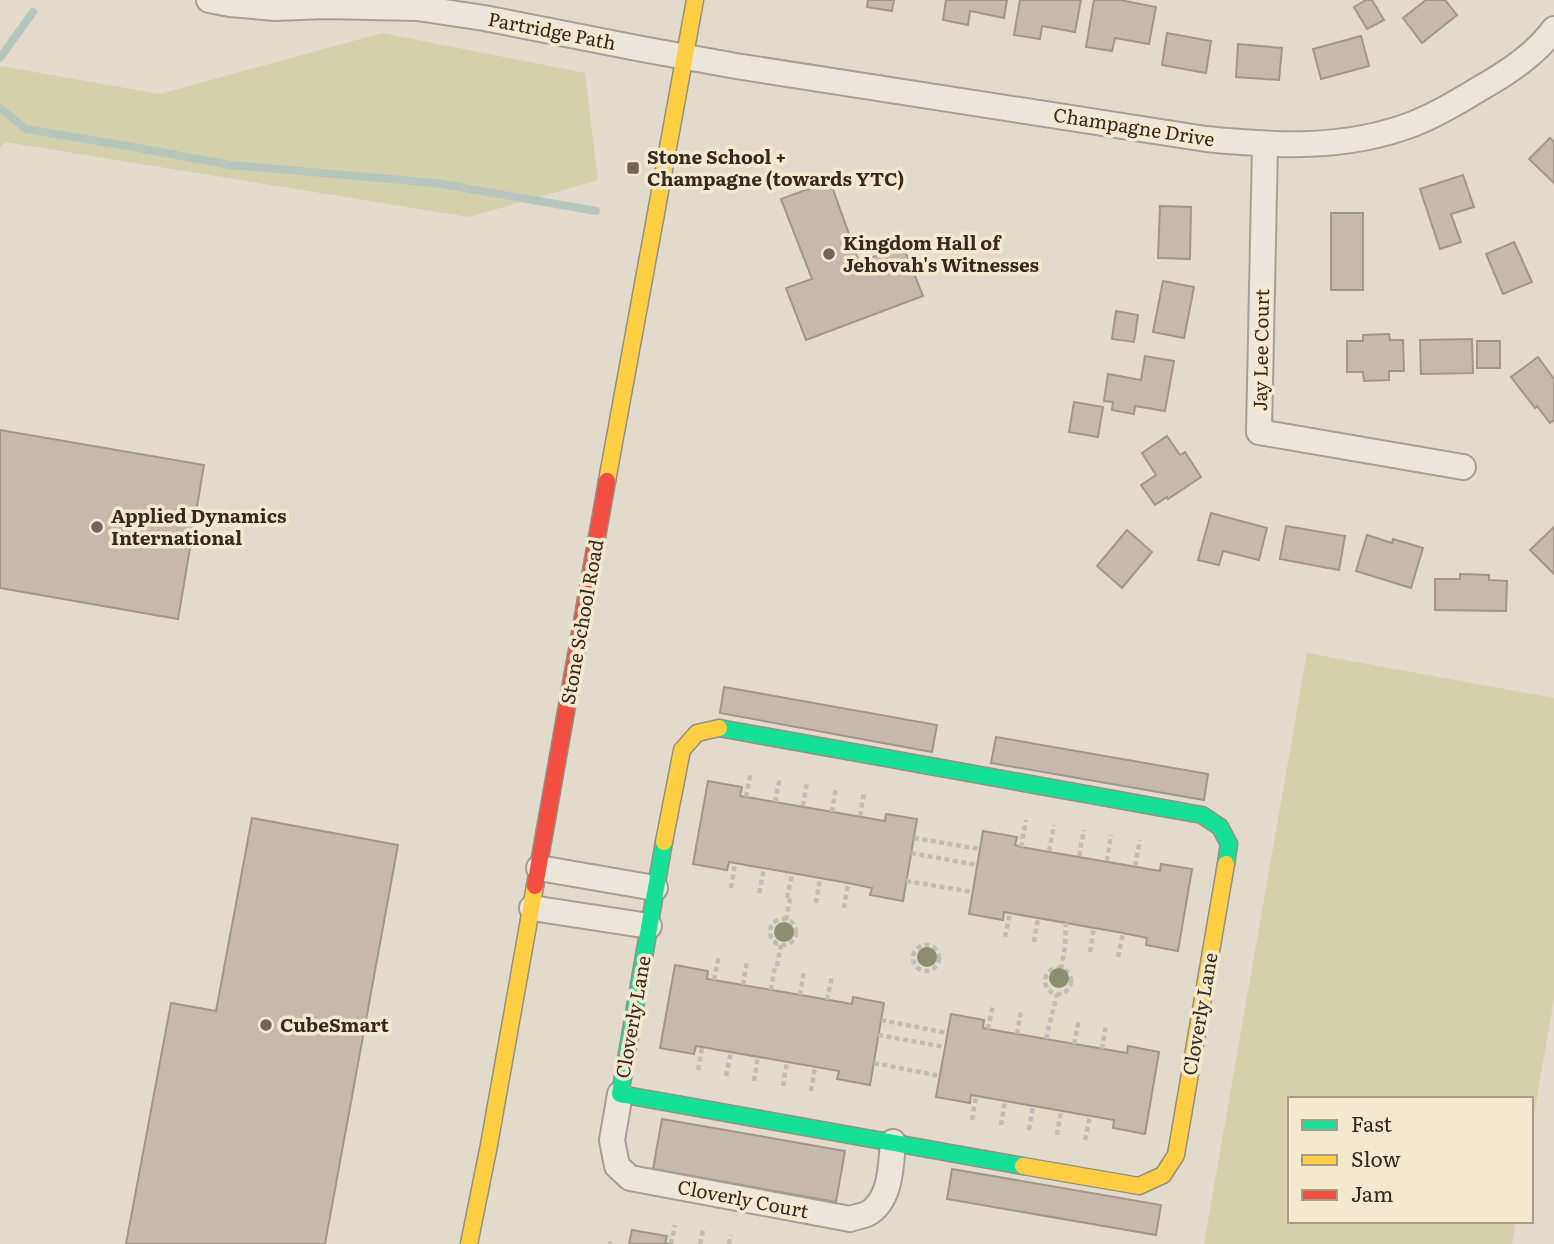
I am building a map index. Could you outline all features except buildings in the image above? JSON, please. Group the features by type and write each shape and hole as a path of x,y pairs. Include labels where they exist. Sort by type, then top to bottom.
{"street":[{"name":"Partridge Path","path":"209,0 275,8 417,8 484,18 686,57"},
{"name":"Stone School Road","path":"469,1244 695,0"},
{"name":"Champagne Drive","path":"686,57 1206,139 1265,145 1308,145 1360,139 1413,124 1511,71 1552,37"},
{"name":"Jay Lee Court","path":"1265,145 1259,432 1463,467"},
{"name":"Cloverly Lane","path":"719,729 1202,815 1220,827 1228,844 1176,1155 1163,1175 1139,1186 620,1094 656,888 682,750 697,733 719,729"},
{"path":"539,868 656,888"},
{"path":"531,908 649,926"},
{"name":"Cloverly Court","path":"620,1094 612,1140 617,1166 630,1178 850,1219 868,1213 882,1199 889,1181 894,1142"}],"path":[{"path":"746,797 751,772"},
{"path":"775,802 780,777"},
{"path":"803,806 807,782"},
{"path":"832,811 836,787"},
{"path":"860,817 864,792"},
{"path":"1021,846 1026,820"},
{"path":"1049,851 1054,825"},
{"path":"1079,856 1084,830"},
{"path":"1107,861 1111,835"},
{"path":"914,838 980,849"},
{"path":"1135,866 1140,840"},
{"path":"911,853 977,865"},
{"path":"731,888 735,863"},
{"path":"759,893 764,869"},
{"path":"786,920 792,874"},
{"path":"816,903 820,879"},
{"path":"906,881 972,892"},
{"path":"844,908 849,883"},
{"path":"1005,937 1010,913"},
{"path":"1034,942 1038,918"},
{"path":"786,920 795,927 796,935 789,944 781,945 771,936 772,928 777,921 786,920"},
{"path":"1061,969 1066,923"},
{"path":"1090,952 1094,928"},
{"path":"1118,957 1123,933"},
{"path":"771,990 781,945"},
{"path":"925,945 933,947 939,954 937,966 929,971 921,970 914,960 917,949 925,945"},
{"path":"715,980 719,956"},
{"path":"743,985 747,961"},
{"path":"1057,968 1069,973 1071,986 1065,992 1056,994 1047,987 1046,979 1049,972 1057,968"},
{"path":"800,995 804,971"},
{"path":"828,1000 832,976"},
{"path":"1046,1039 1056,994"},
{"path":"988,1029 993,1005"},
{"path":"1017,1034 1021,1010"},
{"path":"881,1020 947,1033"},
{"path":"1074,1044 1079,1020"},
{"path":"1102,1049 1106,1025"},
{"path":"878,1035 945,1047"},
{"path":"698,1070 702,1047"},
{"path":"726,1076 731,1052"},
{"path":"754,1080 758,1057"},
{"path":"783,1086 787,1062"},
{"path":"874,1063 940,1076"},
{"path":"811,1091 815,1067"},
{"path":"972,1120 976,1096"},
{"path":"1001,1125 1005,1101"},
{"path":"1029,1130 1033,1106"},
{"path":"1056,1135 1061,1111"},
{"path":"1085,1140 1090,1116"},
{"path":"671,1244 674,1224"},
{"path":"700,1244 703,1230"},
{"path":"729,1244 731,1235"}],"green space":[{"path":"382,33 585,73 598,180 469,217 5,142 0,148 0,66 160,94"},
{"path":"1307,653 1554,698 1554,999 1533,1120 1533,1097 1288,1097 1288,1223 1516,1223 1512,1244 1204,1244"}],"waterway":[{"path":"0,58 33,12"},
{"path":"0,108 26,129 230,165 436,183 596,211"}],"traffic: fast":[{"path":"719,728 1202,815 1220,827 1229,844 1226,864"},
{"path":"664,842 620,1094 1023,1166"}],"traffic: slow":[{"path":"607,481 695,0"},
{"path":"664,842 682,750 697,733 719,728"},
{"path":"1023,1166 1139,1186 1163,1175 1176,1155 1226,864"},
{"path":"469,1244 535,886"}],"traffic: jam":[{"path":"535,886 607,481"}],"place":[{"name":"Stone School + Champagne (towards YTC)","path":"633,168"},
{"name":"Kingdom Hall of Jehovah's Witnesses","path":"829,254"},
{"name":"Applied Dynamics International","path":"97,527"},
{"name":"CubeSmart","path":"266,1025"}]}
